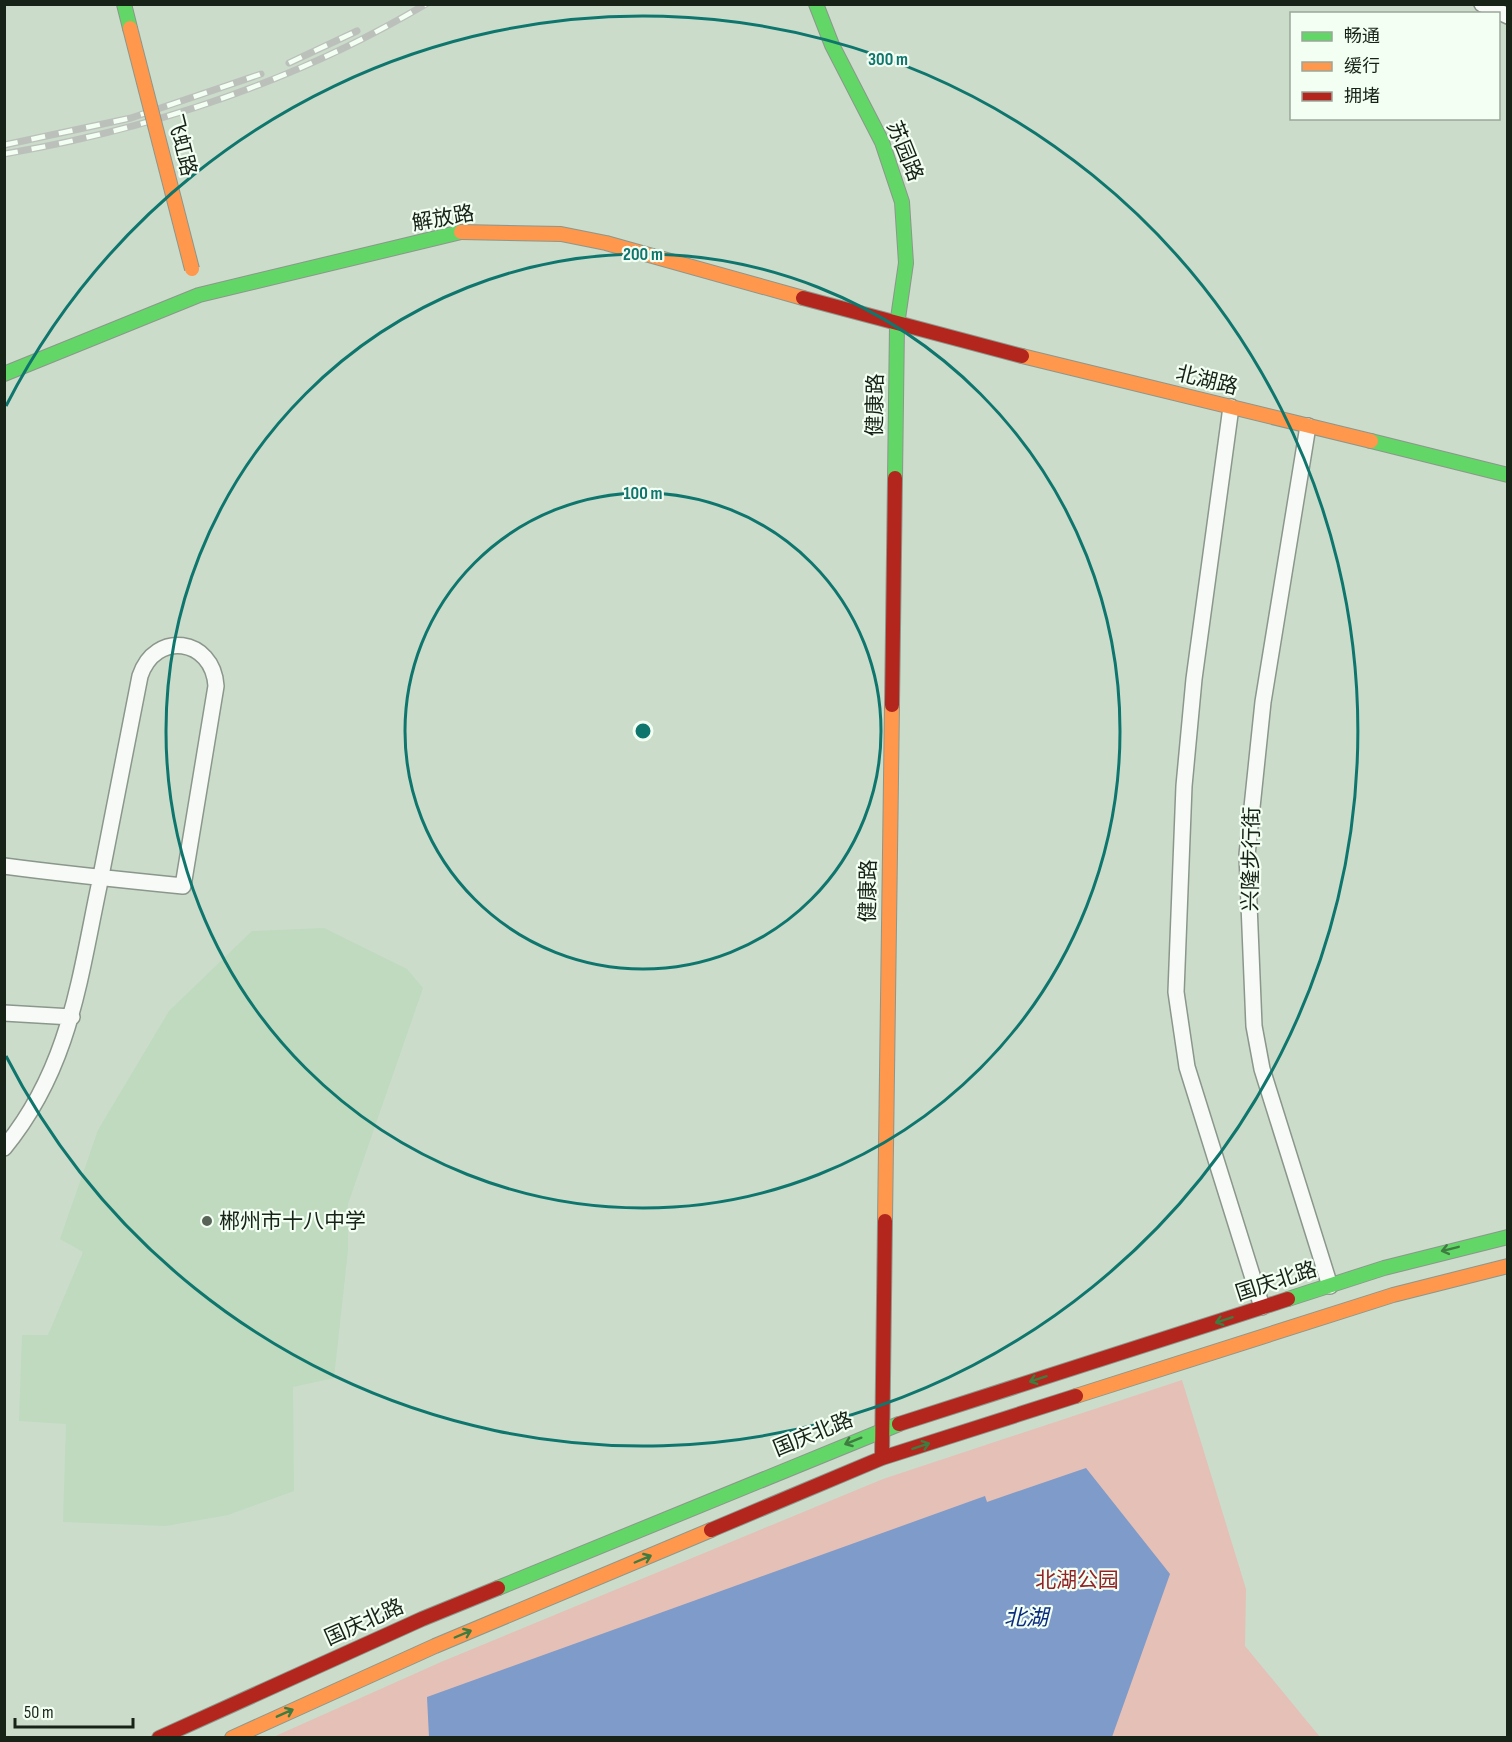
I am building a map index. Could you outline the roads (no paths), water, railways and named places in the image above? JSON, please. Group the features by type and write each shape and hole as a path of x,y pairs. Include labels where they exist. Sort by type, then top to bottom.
{"street":[{"name":"飞虹路","path":"124,4 199,295"},
{"name":"苏园路","path":"816,4 830,43 882,141 898,184 908,252 903,301 897,325"},
{"path":"1482,4 1499,12"},
{"name":"解放路","path":"4,374 199,295 461,232 510,231 561,234 606,243 897,325"},
{"name":"北湖路","path":"897,325 1508,475"},
{"name":"健康路","path":"882,1458 897,325"},
{"path":"1231,407 1184,786 1176,992 1187,1066 1262,1307"},
{"name":"兴隆步行街","path":"1308,426 1263,702 1248,855 1254,1026 1262,1069 1330,1286"},
{"path":"4,866 100,877 183,886 216,686 209,662 189,647 165,647 152,656 143,669 100,877 72,1017 47,1083 26,1120 4,1148"},
{"path":"4,1013 72,1017"},
{"name":"国庆北路","path":"159,1737 433,1614 883,1429 1426,1256 1508,1237"},
{"path":"232,1737 435,1646 882,1458 1393,1295 1508,1266"}],"water":[{"name":"北湖","path":"1086,1468 1170,1574 1112,1737 429,1737 427,1697 985,1496 987,1502"}],"railway":[{"path":"4,154 114,131 222,98 274,79 326,56 377,32 426,4"},
{"path":"289,63 357,31"},
{"path":"4,145 131,118 261,74"}],"place":[{"name":"郴州市十八中学","path":"207,1221"}],"park label":[{"name":"北湖公园","path":"1077,1580"}]}
